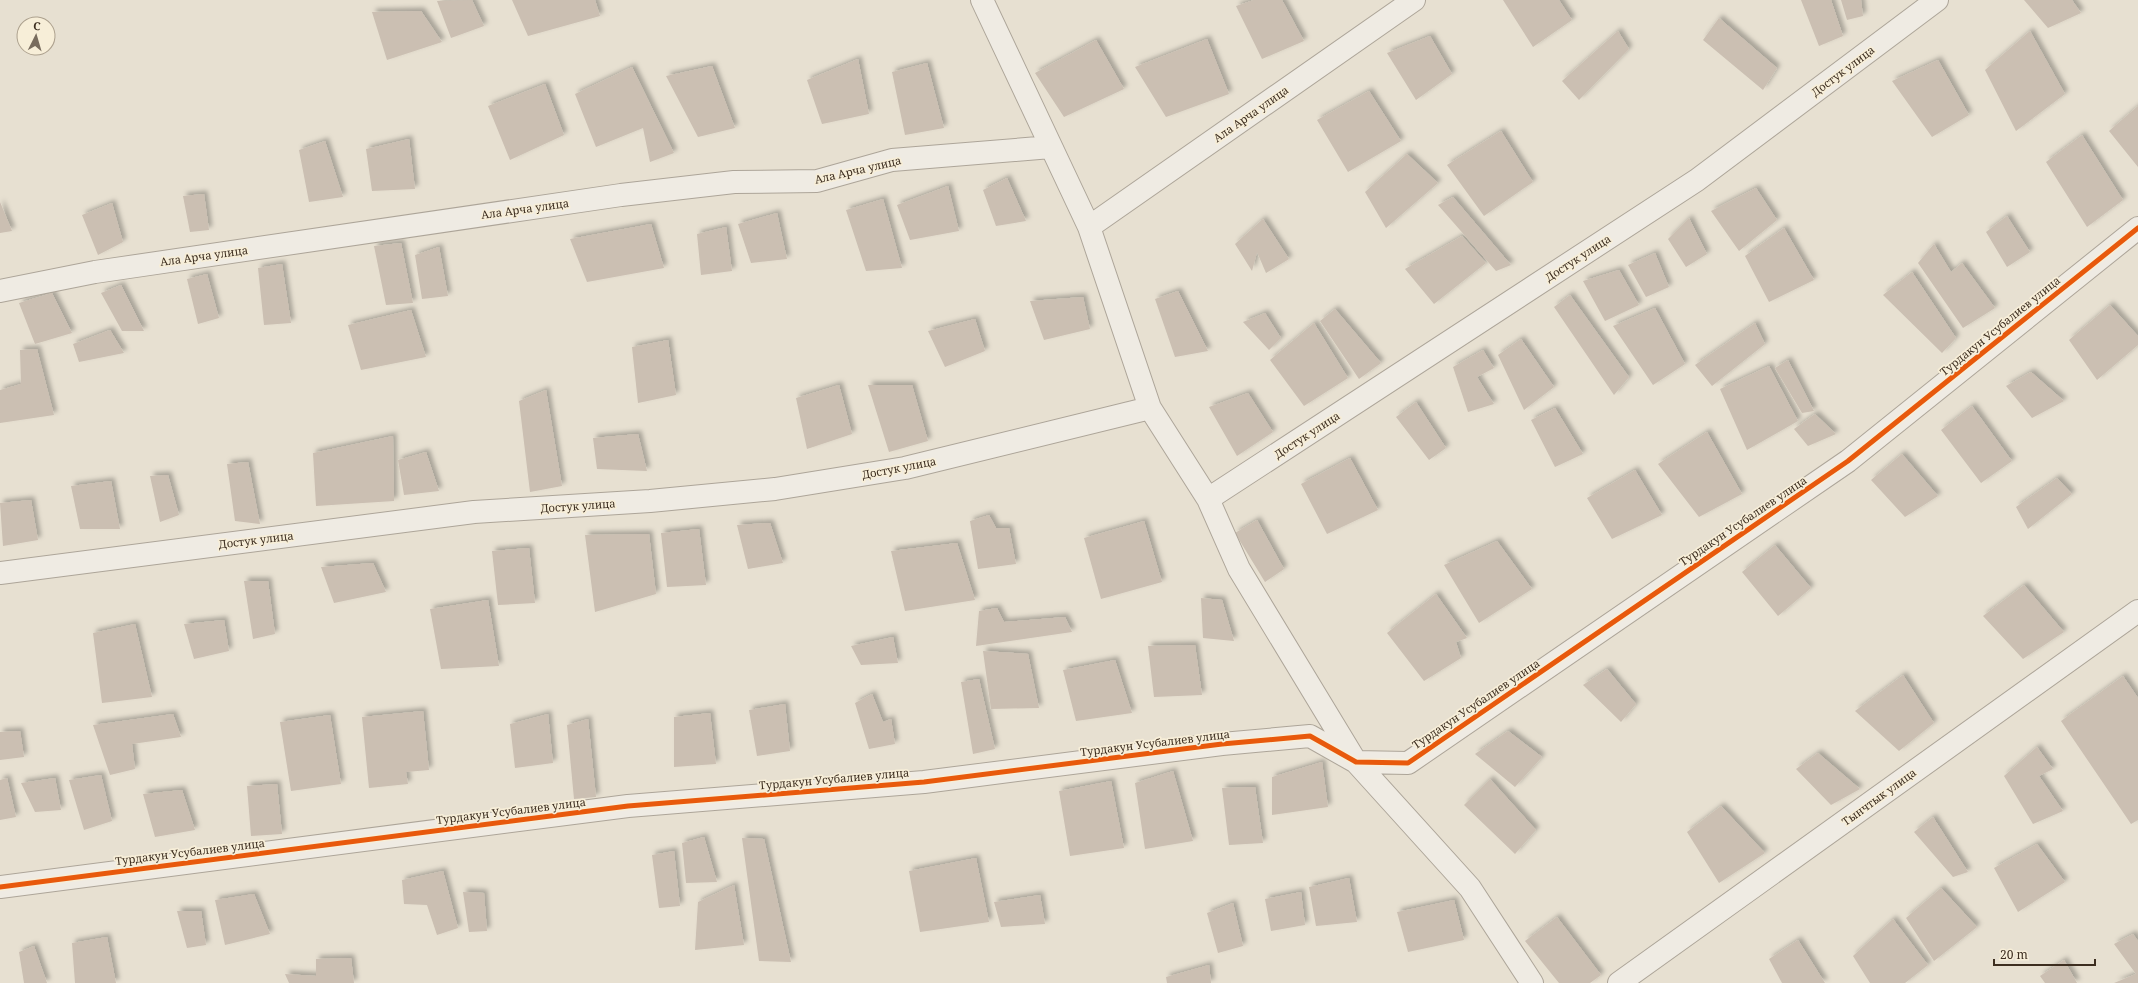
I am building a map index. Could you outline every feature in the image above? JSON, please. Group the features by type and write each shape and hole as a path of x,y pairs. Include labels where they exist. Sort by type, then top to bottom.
{"street":[{"path":"982,0 1089,227 1150,408 1208,500 1239,569 1356,762 1470,888 1532,983"},
{"name":"Ала Арча улица","path":"1089,227 1414,0"},
{"name":"Достук улица","path":"1208,500 1697,180 1938,0"},
{"name":"Ала Арча улица","path":"0,291 95,272 613,196 734,182 818,181 892,160 1051,147"},
{"name":"Турдакун Усубалиев улица","path":"0,887 628,806 924,782 1222,744 1310,736 1356,762 1408,763 1848,461 2138,228"},
{"name":"Достук улица","path":"0,573 474,512 650,501 775,489 905,468 1150,408"},
{"name":"Тынчтык улица","path":"1619,983 2138,611"}],"building":[{"path":"472,0 484,26 451,38 437,1"},
{"path":"512,0 595,0 600,16 528,36"},
{"path":"1254,0 1282,0 1304,41 1262,59 1236,6"},
{"path":"1503,0 1559,0 1572,20 1533,47"},
{"path":"1801,0 1831,0 1843,36 1819,46"},
{"path":"1841,0 1861,0 1863,16 1847,20"},
{"path":"2024,0 2072,0 2081,13 2048,28"},
{"path":"421,11 442,42 387,60 372,12"},
{"path":"1719,18 1777,68 1763,90 1703,40"},
{"path":"1618,31 1629,49 1579,100 1562,81"},
{"path":"2030,31 2065,94 2016,131 1985,70"},
{"path":"1430,36 1452,74 1416,100 1387,53"},
{"path":"1207,39 1229,94 1166,117 1135,67"},
{"path":"1096,40 1124,89 1064,117 1035,73"},
{"path":"858,59 869,114 822,124 807,80"},
{"path":"1938,60 1969,115 1932,137 1892,81"},
{"path":"927,63 944,128 905,135 892,72"},
{"path":"712,66 735,128 698,137 666,76"},
{"path":"632,67 674,153 650,162 643,128 596,147 575,94"},
{"path":"545,84 564,135 510,160 488,106"},
{"path":"1369,91 1401,141 1348,172 1317,120"},
{"path":"2138,106 2138,167 2109,131"},
{"path":"1501,131 1533,182 1484,216 1447,165"},
{"path":"2082,135 2123,200 2087,227 2046,162"},
{"path":"409,139 415,189 372,191 366,149"},
{"path":"325,141 343,197 309,202 299,150"},
{"path":"1407,154 1438,183 1386,228 1365,192"},
{"path":"1007,178 1026,221 996,226 983,190"},
{"path":"948,186 959,231 910,240 897,205"},
{"path":"1756,188 1777,220 1739,251 1711,211"},
{"path":"204,194 209,230 190,232 183,196"},
{"path":"1453,197 1511,265 1496,271 1438,205"},
{"path":"883,199 902,268 866,271 846,210"},
{"path":"0,202 12,231 0,233"},
{"path":"112,203 123,242 98,255 82,215"},
{"path":"777,213 787,259 751,263 738,224"},
{"path":"2007,216 2030,252 2007,267 1986,232"},
{"path":"1689,218 1707,254 1686,267 1668,239"},
{"path":"1263,219 1289,259 1266,273 1257,252 1252,271 1235,244"},
{"path":"651,224 664,268 587,282 570,239"},
{"path":"726,227 732,271 701,275 697,234"},
{"path":"1784,228 1814,280 1769,302 1745,256"},
{"path":"1462,236 1486,263 1434,304 1405,269"},
{"path":"401,243 413,303 386,305 374,246"},
{"path":"1934,244 1951,272 1962,263 1995,308 1963,328 1918,263"},
{"path":"439,247 448,296 422,299 415,255"},
{"path":"1655,253 1669,287 1646,297 1628,265"},
{"path":"282,264 291,323 264,325 258,268"},
{"path":"1619,270 1639,305 1605,321 1583,281"},
{"path":"1912,272 1956,338 1942,353 1883,295"},
{"path":"207,274 219,318 198,324 187,279"},
{"path":"121,285 144,331 122,331 101,293"},
{"path":"1178,291 1208,351 1175,357 1155,299"},
{"path":"52,293 72,333 35,344 19,303"},
{"path":"1570,295 1629,377 1614,395 1554,307"},
{"path":"1083,297 1090,329 1044,340 1030,301"},
{"path":"2110,305 2138,336 2138,345 2097,380 2069,340"},
{"path":"1655,308 1685,364 1653,385 1613,326"},
{"path":"1335,309 1381,363 1359,379 1320,321"},
{"path":"411,310 426,357 361,370 348,325"},
{"path":"1265,313 1281,338 1269,350 1243,322"},
{"path":"975,319 985,351 945,367 928,331"},
{"path":"1314,323 1348,378 1304,406 1270,360"},
{"path":"1755,323 1765,344 1712,386 1695,365"},
{"path":"110,330 124,353 79,362 73,344"},
{"path":"1521,339 1554,387 1524,410 1498,355"},
{"path":"668,340 676,395 638,403 632,347"},
{"path":"37,349 54,415 0,423 0,390 21,384 20,350"},
{"path":"1483,350 1494,368 1477,377 1494,404 1468,412 1453,367"},
{"path":"1788,360 1814,411 1802,413 1775,368"},
{"path":"1769,366 1798,421 1747,450 1720,389"},
{"path":"2031,372 2064,401 2032,418 2006,386"},
{"path":"839,385 852,434 807,449 796,398"},
{"path":"868,385 912,385 928,441 889,452"},
{"path":"546,390 562,486 530,492 519,401"},
{"path":"1248,393 1273,432 1237,456 1209,407"},
{"path":"1416,402 1446,448 1429,460 1396,417"},
{"path":"1972,406 2012,461 1981,483 1941,430"},
{"path":"1555,408 1583,454 1555,467 1531,420"},
{"path":"1815,414 1836,434 1808,446 1794,429"},
{"path":"1707,432 1742,494 1699,517 1658,464"},
{"path":"638,434 647,471 597,469 593,438"},
{"path":"393,436 394,501 316,506 313,453"},
{"path":"426,452 439,491 404,495 398,460"},
{"path":"1902,454 1938,496 1905,517 1871,480"},
{"path":"1350,458 1378,510 1327,534 1301,484"},
{"path":"248,462 260,524 235,521 227,464"},
{"path":"1635,470 1662,515 1612,539 1587,498"},
{"path":"168,475 179,515 160,522 150,476"},
{"path":"2057,478 2072,494 2028,529 2016,507"},
{"path":"111,481 120,529 80,529 71,486"},
{"path":"31,500 38,540 3,546 0,503"},
{"path":"989,515 996,528 1009,528 1016,564 978,569 970,521"},
{"path":"1257,520 1284,569 1265,582 1235,533"},
{"path":"1144,521 1162,582 1101,599 1084,538"},
{"path":"770,523 783,563 748,569 737,525"},
{"path":"699,529 706,585 667,587 661,533"},
{"path":"649,534 656,594 595,612 585,535"},
{"path":"1497,541 1532,589 1479,623 1444,565"},
{"path":"957,543 975,600 905,611 891,551"},
{"path":"1775,545 1811,588 1778,616 1742,572"},
{"path":"529,548 535,603 498,605 492,551"},
{"path":"373,563 386,592 334,603 321,567"},
{"path":"244,581 268,581 275,634 253,639"},
{"path":"2024,585 2064,632 2023,659 1983,616"},
{"path":"1436,594 1467,638 1456,642 1461,658 1424,681 1387,633"},
{"path":"1201,598 1222,600 1234,641 1203,638"},
{"path":"488,600 499,666 441,669 430,609"},
{"path":"997,608 1004,622 1065,617 1072,632 976,646 979,611"},
{"path":"224,620 229,651 194,659 184,624"},
{"path":"135,624 152,697 102,703 93,633"},
{"path":"893,637 898,663 861,665 851,646"},
{"path":"1195,645 1202,695 1154,697 1148,646"},
{"path":"983,651 1028,654 1039,708 991,709"},
{"path":"1115,660 1132,713 1076,721 1063,670"},
{"path":"1607,669 1636,704 1621,722 1583,685"},
{"path":"1903,675 1934,723 1899,751 1855,711"},
{"path":"2123,676 2138,698 2138,820 2131,824 2061,721"},
{"path":"979,679 995,749 973,754 961,682"},
{"path":"872,694 883,722 891,719 895,744 869,749 855,703"},
{"path":"785,704 790,751 757,756 749,710"},
{"path":"423,711 429,770 406,772 408,784 369,788 362,717"},
{"path":"710,713 716,764 674,767 674,717"},
{"path":"173,714 181,737 132,744 135,769 110,775 93,725"},
{"path":"548,714 553,763 515,768 510,724"},
{"path":"330,715 341,784 291,791 280,722"},
{"path":"588,719 596,797 574,799 567,725"},
{"path":"20,731 24,757 0,760 0,732"},
{"path":"1508,731 1542,757 1515,787 1475,754"},
{"path":"2037,747 2053,769 2039,776 2063,811 2033,824 2004,776"},
{"path":"1818,753 1860,789 1831,805 1796,769"},
{"path":"1322,762 1328,807 1272,815 1272,777"},
{"path":"1173,771 1193,841 1145,849 1135,783"},
{"path":"101,775 112,821 84,830 69,780"},
{"path":"7,778 16,817 0,820 0,780"},
{"path":"55,778 61,810 35,812 21,783"},
{"path":"1490,779 1536,830 1515,854 1464,805"},
{"path":"1111,781 1124,848 1070,856 1059,791"},
{"path":"277,784 282,834 251,836 247,786"},
{"path":"1255,787 1263,843 1229,845 1222,788"},
{"path":"182,790 195,830 155,837 143,794"},
{"path":"1721,806 1765,853 1719,883 1687,832"},
{"path":"1933,817 1968,872 1953,877 1914,832"},
{"path":"704,837 717,882 686,883 682,843"},
{"path":"742,838 764,839 791,962 759,961"},
{"path":"2037,844 2065,882 2018,912 1994,868"},
{"path":"674,851 680,906 659,908 652,855"},
{"path":"976,858 989,922 920,932 909,871"},
{"path":"443,871 458,928 437,935 427,905 404,904 402,880"},
{"path":"1349,878 1357,922 1316,926 1309,887"},
{"path":"734,885 744,945 695,950 698,902"},
{"path":"1941,888 1977,927 1934,961 1906,918"},
{"path":"463,892 484,893 487,931 469,932"},
{"path":"1301,892 1305,925 1271,931 1265,899"},
{"path":"254,894 270,934 225,945 215,900"},
{"path":"1040,895 1045,924 1001,927 994,902"},
{"path":"1454,900 1464,940 1408,952 1397,912"},
{"path":"1233,903 1243,946 1218,953 1207,913"},
{"path":"177,911 201,911 206,945 187,948"},
{"path":"1557,917 1601,975 1590,983 1559,983 1525,941"},
{"path":"1893,919 1928,965 1905,983 1870,983 1853,956"},
{"path":"2133,934 2138,941 2138,983 2114,983 2136,974 2114,944"},
{"path":"107,937 116,983 75,983 72,943"},
{"path":"1798,940 1825,983 1782,983 1769,959"},
{"path":"34,946 47,983 24,983 19,952"},
{"path":"351,958 354,983 289,983 285,974 316,976 316,959"},
{"path":"2064,960 2077,983 2045,983 2040,976"},
{"path":"1209,965 1211,983 1167,983 1166,977"}],"cycle path":[{"path":"0,887 628,806 924,782 1222,744 1310,736 1356,762 1408,763 1848,461 2138,228"}]}
